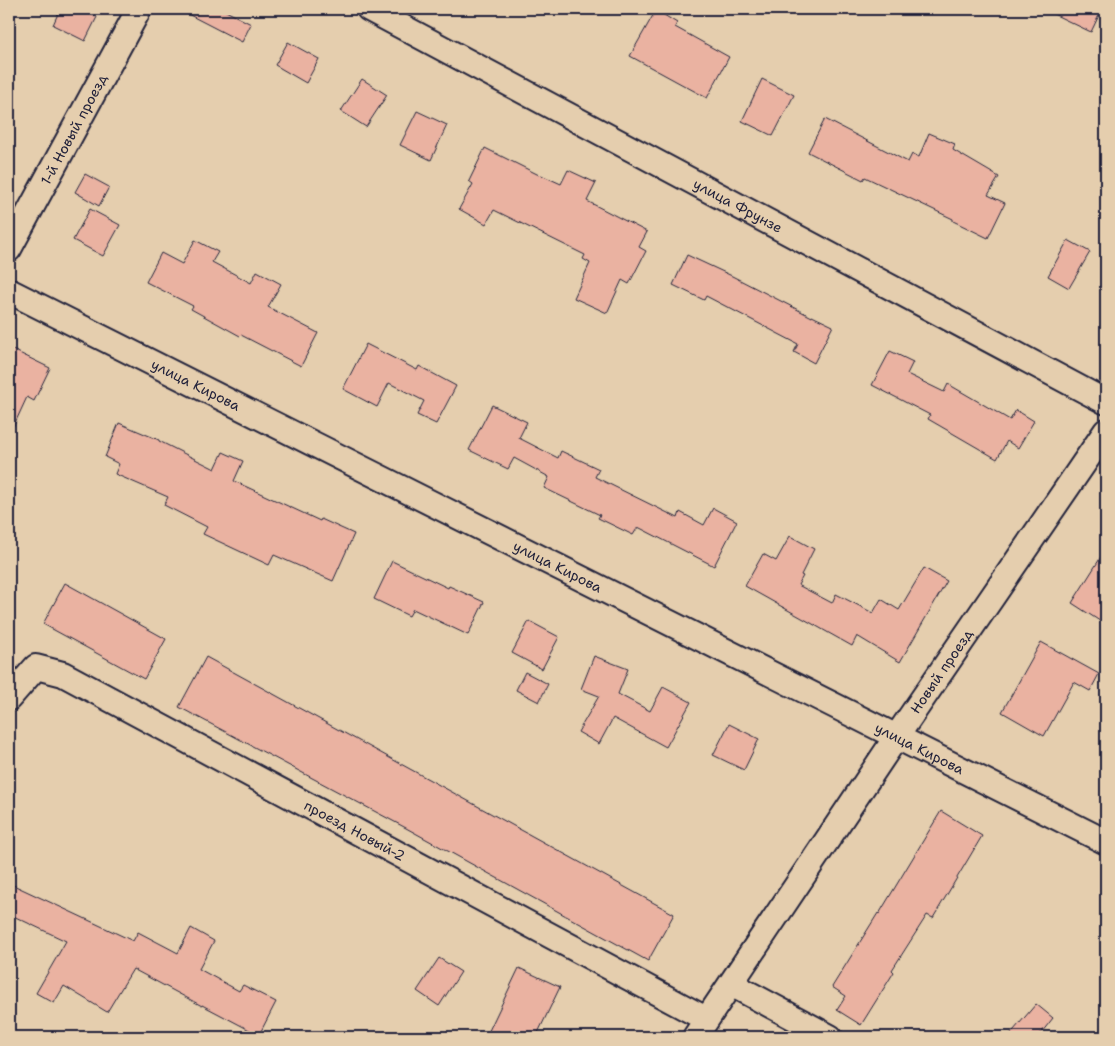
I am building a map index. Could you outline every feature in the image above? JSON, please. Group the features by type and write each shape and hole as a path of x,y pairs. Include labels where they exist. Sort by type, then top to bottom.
{"street":[{"name":"1-й Новый проезд","path":"9,248 139,9"},
{"name":"улица Фрунзе","path":"369,9 1106,402"},
{"name":"улица Кирова","path":"9,291 1106,842"},
{"name":"Новый проезд","path":"700,1028 1106,431"},
{"name":"проезд Новый-2","path":"9,698 36,667 64,674 700,1028"},
{"path":"731,984 830,1037"}],"building":[{"path":"60,9 81,9 97,17 85,41 53,25"},
{"path":"178,9 222,9 251,24 242,42"},
{"path":"1043,9 1102,9 1091,32"},
{"path":"656,10 677,23 675,27 729,57 707,98 630,56"},
{"path":"288,42 319,59 306,83 275,65"},
{"path":"362,79 387,95 366,127 341,111"},
{"path":"762,79 794,95 773,136 742,121"},
{"path":"417,111 447,125 431,160 400,145"},
{"path":"825,119 908,162 912,154 919,157 929,133 955,144 953,150 999,177 988,195 1005,203 988,238 953,221 953,219 865,177 863,180 808,152"},
{"path":"485,148 561,184 568,170 596,183 587,201 647,232 639,247 646,251 629,284 622,280 607,313 574,298 590,263 583,259 585,255 494,210 486,224 459,209 473,184 469,181"},
{"path":"85,174 109,187 99,206 75,192"},
{"path":"90,209 120,225 103,256 73,240"},
{"path":"195,240 218,252 212,262 251,283 257,271 281,284 268,307 318,333 301,366 240,336 191,309 193,306 146,282 161,253 182,264"},
{"path":"1068,240 1090,252 1069,288 1048,276"},
{"path":"687,255 833,326 814,363 794,352 798,344 706,296 704,300 673,285"},
{"path":"366,344 417,370 419,366 456,386 436,424 417,415 424,401 389,383 377,407 343,389"},
{"path":"9,348 50,368 34,401 27,397 9,436"},
{"path":"890,351 913,362 907,374 944,392 948,384 1010,420 1016,410 1034,421 1018,448 1007,441 997,459 928,419 930,415 872,385"},
{"path":"492,405 527,422 519,438 558,458 561,451 599,469 595,477 678,518 680,512 704,525 713,508 737,521 714,566 638,527 633,535 598,518 600,515 544,488 549,477 514,458 508,469 469,450"},
{"path":"119,423 159,440 215,469 223,452 243,461 234,481 320,521 321,519 354,534 333,581 274,555 269,565 203,534 207,527 164,505 168,497 115,474 119,464 105,457"},
{"path":"790,536 814,549 798,585 832,603 836,594 873,613 881,599 899,610 924,568 947,581 900,662 857,636 852,646 745,586 763,554 776,561"},
{"path":"1106,549 1106,625 1072,603"},
{"path":"392,561 448,588 449,586 484,602 468,635 413,609 409,616 374,599"},
{"path":"65,583 166,639 144,679 43,624"},
{"path":"529,621 559,637 542,669 512,653"},
{"path":"1041,642 1099,674 1090,691 1074,682 1044,736 1002,712"},
{"path":"594,656 628,669 618,694 650,711 663,687 691,702 666,747 613,718 599,744 578,732 599,696 581,689"},
{"path":"206,657 674,914 648,961 406,828 179,707"},
{"path":"525,672 548,684 539,702 516,690"},
{"path":"729,724 759,739 744,770 713,755"},
{"path":"941,811 982,836 933,918 927,915 892,970 894,972 861,1025 837,1010 846,996 832,987 879,914"},
{"path":"9,883 133,941 138,932 178,953 191,928 214,941 199,969 239,991 243,985 276,1002 259,1035 133,969 107,1012 64,986 54,1003 36,993 66,941 9,914"},
{"path":"439,958 461,972 439,1006 417,991"},
{"path":"519,968 560,987 536,1037 486,1037"},
{"path":"1036,1004 1053,1018 1038,1037 1008,1037"}]}
